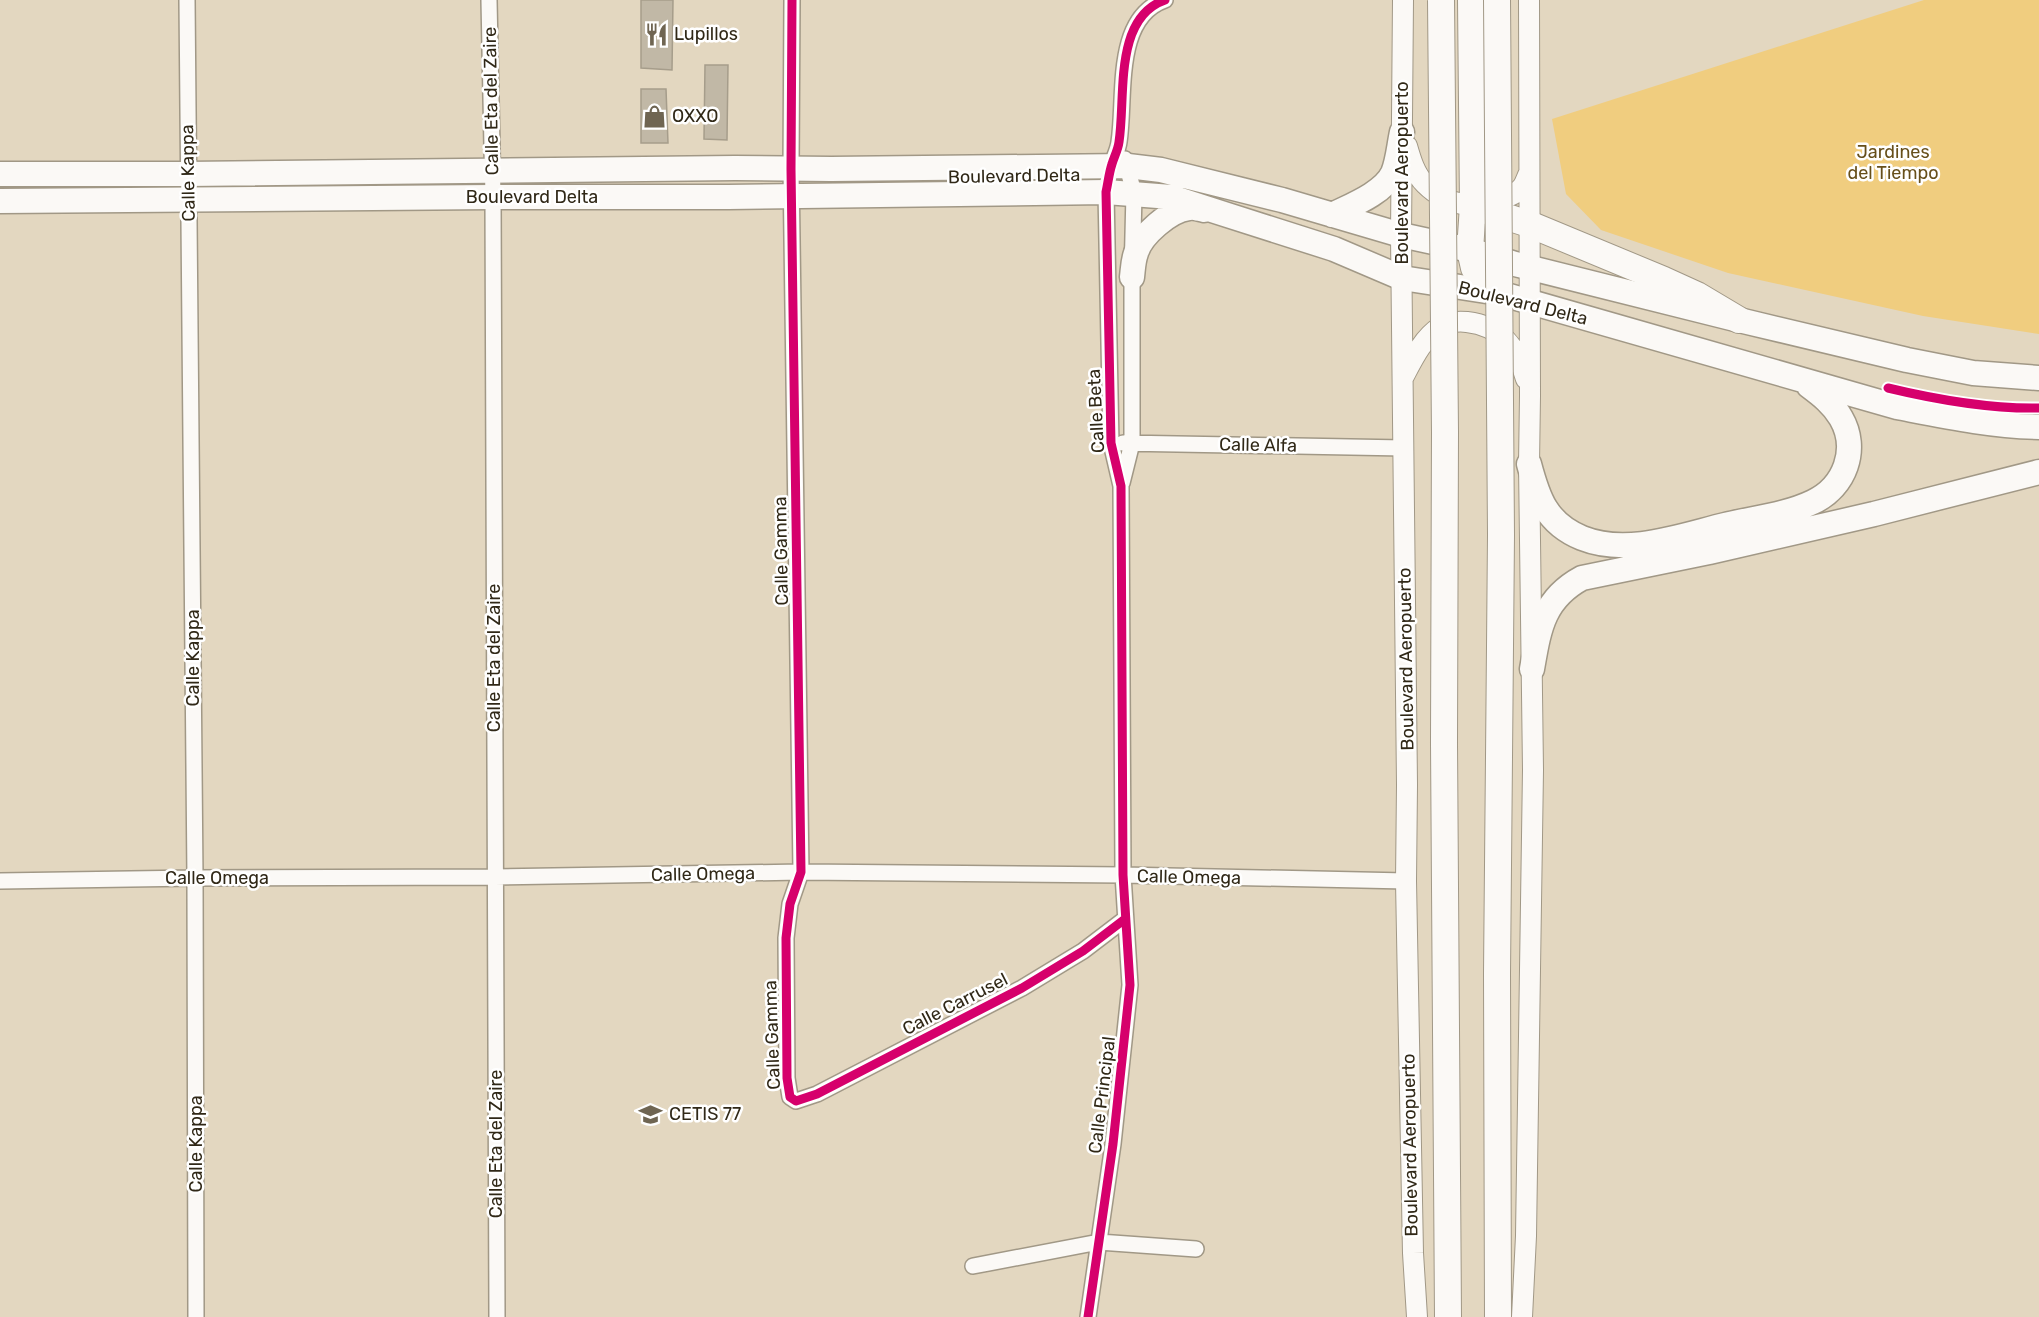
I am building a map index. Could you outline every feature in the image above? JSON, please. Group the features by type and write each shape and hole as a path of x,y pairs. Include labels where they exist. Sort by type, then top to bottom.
{"highway":[{"name":"Boulevard Aeropuerto","path":"1441,0 1448,1317"},
{"path":"1471,0 1473,207 1470,250 1474,268 1480,277 1499,293"},
{"path":"1497,0 1501,524 1497,961 1498,1317"},
{"path":"1473,207 1529,224 1664,280 1696,295 1739,320"}],"main road":[{"path":"1332,215 1384,186 1392,176 1402,132"},
{"name":"Boulevard Delta","path":"0,174 791,169 1119,159 1282,200 1401,236 1470,250 1529,268 1857,349 1973,373 2039,378"},
{"name":"Boulevard Delta","path":"0,201 728,197 1106,192 1172,197 1334,249 1402,278 1499,293 1530,301 1897,407 1942,416 2039,427"},
{"path":"1132,277 1136,252 1143,239 1161,221 1189,208 1219,212"},
{"path":"1528,464 1538,498 1550,515 1564,528 1581,538 1600,544 1623,545 1654,542 1777,514 1813,502 1827,494 1840,479 1848,464 1850,447 1847,429 1840,416 1830,403 1800,380"},
{"path":"1532,669 1538,639 1548,609 1559,594 1582,578 1710,552 1874,514 2039,472"}],"street":[{"name":"Calle Kappa","path":"187,0 187,200 190,270 195,878 196,1317"},
{"name":"Calle Eta del Zaire","path":"489,0 493,197 497,1317"},
{"name":"Calle Gamma","path":"792,0 791,169 801,872 790,904 786,938 787,1078 792,1099"},
{"name":"Calle Beta","path":"1123,875 1121,486 1111,443 1106,192 1119,159 1124,79 1131,34 1137,21 1146,10 1165,0"},
{"name":"Boulevard Aeropuerto","path":"1400,0 1406,881 1413,1253 1418,1317"},
{"path":"1522,1317 1526,1225 1531,939 1532,669 1528,464 1530,396 1529,0"},
{"path":"1402,132 1411,161 1424,183 1446,199 1473,207 1490,204 1514,194 1522,187 1528,173"},
{"name":"Calle Beta","path":"1119,159 1134,193 1132,443 1121,486"},
{"path":"1404,376 1421,348 1440,327 1457,321 1483,324 1498,332 1513,348 1522,365 1530,396"},
{"name":"Calle Alfa","path":"1111,443 1404,448"},
{"name":"Calle Omega","path":"0,881 195,878 495,878 801,872 1406,881"},
{"name":"Calle Principal","path":"1088,1317 1113,1144 1128,1018 1130,985 1123,875"},
{"name":"Calle Carrusel","path":"792,1099 796,1101 817,1094 1022,988 1083,951 1125,920"},
{"path":"973,1266 1099,1242 1196,1249"}],"green space":[{"name":"Jardines del Tiempo","path":"1924,0 2039,0 2039,334 1923,316 1728,273 1601,230 1566,194 1552,119"}],"building":[{"name":"Lupillos","path":"641,0 673,0 672,70 641,68"},
{"name":"OXXO","path":"705,65 728,65 727,140 704,139"},
{"name":"OXXO","path":"641,89 666,89 668,143 641,143"}],"cycle path":[{"path":"792,0 791,169 801,872 790,904 786,938 787,1078 790,1097 796,1101 817,1094 1022,988 1083,951 1125,919"},
{"path":"1088,1317 1113,1144 1130,985 1123,875 1121,486 1111,443 1106,192 1119,142 1125,61 1129,41 1137,23 1148,9 1165,0"},
{"path":"1888,388 1963,403 2039,408"}],"place":[{"name":"Lupillos","path":"656,34"},
{"name":"OXXO","path":"654,116"},
{"name":"CETIS 77","path":"651,1114"}]}
